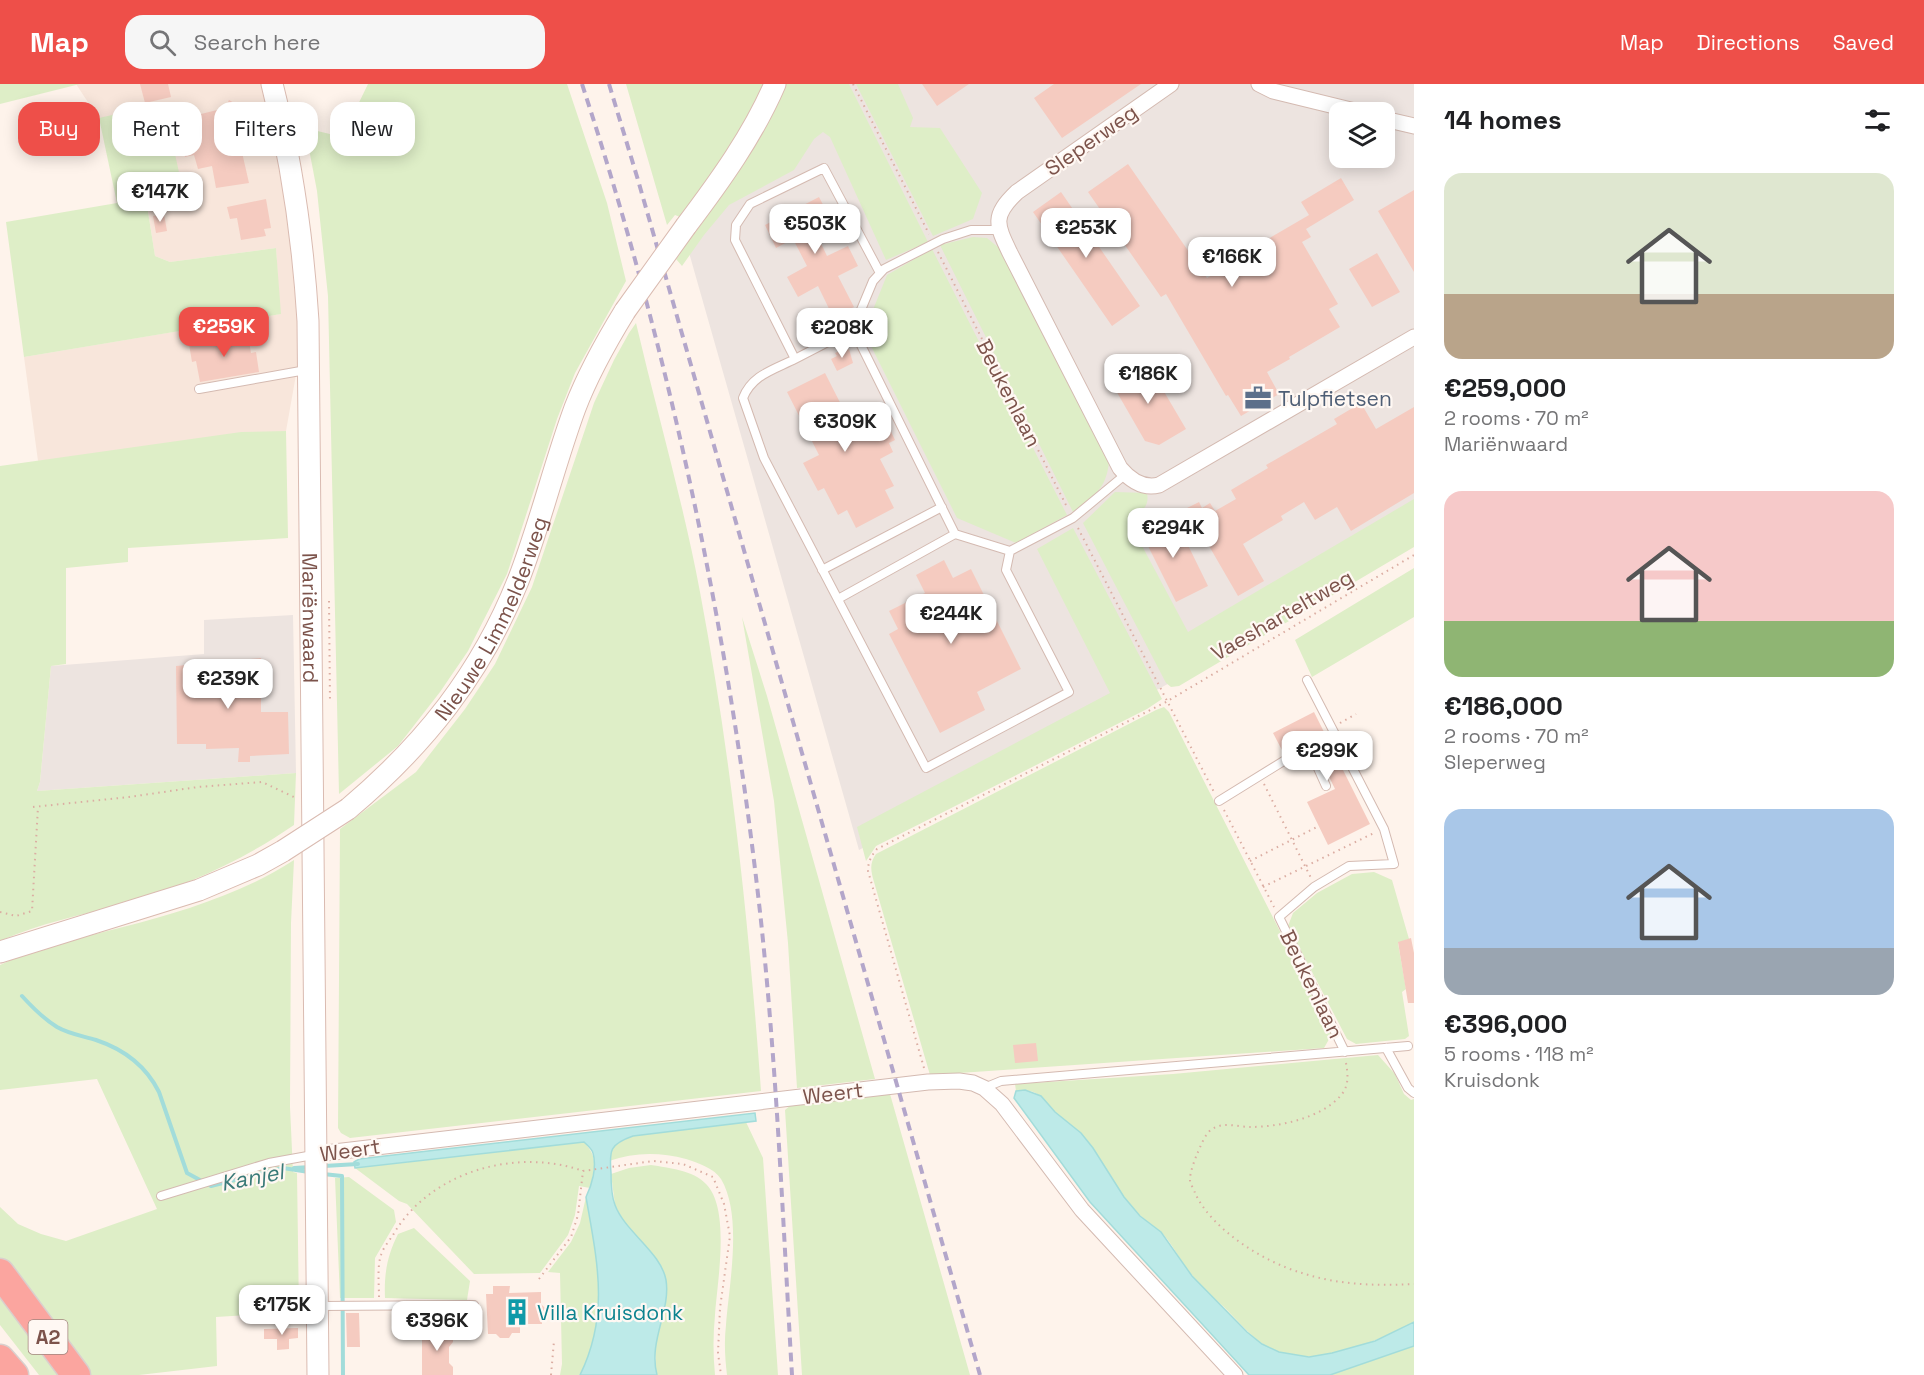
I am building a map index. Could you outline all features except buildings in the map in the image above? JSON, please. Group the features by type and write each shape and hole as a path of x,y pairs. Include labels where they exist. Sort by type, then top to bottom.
{"highway":[{"name":"A2","path":"0,1273 76,1375"},
{"name":"A2","path":"0,1359 14,1375"}],"street":[{"name":"Mariënwaard","path":"272,84 298,209 304,263 310,370 310,1156 318,1375"},
{"name":"Nieuwe Limmelderweg","path":"4,952 199,890 233,877 283,851 348,808 391,771 431,729 464,683 502,617 521,572 576,406 597,360 625,311 729,166 760,115 775,84"},
{"name":"Sleperweg","path":"999,230 1000,214 1006,202 1017,192 1172,84"},
{"path":"1259,84 1274,91 1329,105"},
{"path":"1395,122 1414,126"},
{"path":"999,230 1120,468 1144,485 1152,487 1159,485 1414,337"},
{"name":"Weert","path":"310,1156 928,1082 959,1081 973,1083 984,1088"},
{"path":"984,1088 1002,1104 1082,1210 1234,1375"}],"lane":[{"path":"795,359 735,240 736,225 750,204 824,168 882,271"},
{"path":"999,230 971,230 933,243 882,271 873,281 853,329 754,379 747,386 743,398 764,458 926,768 1069,692 1006,570 1010,551"},
{"path":"853,329 955,534"},
{"path":"199,389 248,382 295,370 310,370"},
{"path":"838,599 955,534 1010,551 1073,518 1126,474"},
{"path":"822,570 942,507"},
{"path":"1307,680 1384,829 1394,864 1349,866 1315,886"},
{"path":"1219,801 1308,746 1326,786"},
{"name":"Beukenlaan","path":"1315,886 1279,917 1345,1052"},
{"path":"984,1088 1001,1081 1408,1046"},
{"path":"1386,1048 1408,1088 1414,1093"},
{"path":"161,1196 269,1163 310,1156"},
{"path":"317,1306 474,1305"}],"path":[{"name":"Beukenlaan","path":"852,84 1166,702"},
{"name":"Vaesharteltweg","path":"928,1082 868,871 871,856 878,849 1166,702 1414,555"},
{"path":"1331,728 1356,714"},
{"path":"1260,776 1315,886"},
{"path":"33,807 198,787 262,782 286,792 301,802"},
{"path":"0,912 16,916 32,911 38,807"},
{"path":"1250,861 1319,826"},
{"path":"1263,887 1384,829"},
{"path":"1345,1052 1347,1082 1336,1099 1321,1110 1304,1118 1279,1124 1214,1127 1205,1136 1190,1181 1198,1199 1213,1218 1232,1236 1263,1257 1300,1273 1338,1283 1377,1286 1414,1284"},
{"path":"380,1305 378,1281 381,1256 407,1213 448,1181 491,1165 546,1161 565,1164 583,1171 653,1161 683,1164 713,1177 724,1204 730,1236 720,1308 718,1353 721,1375"},
{"path":"539,1279 571,1237 579,1215 583,1171"},
{"path":"551,1375 554,1341"}],"shaded area":[{"path":"76,84 270,84 275,102 214,102 214,156 286,156 302,341 286,431 38,461 24,357 280,314 276,248 170,262 155,256 146,199 176,192 137,156 202,156 202,102 112,102 112,133 100,120 100,102 88,102"},
{"path":"641,84 1414,84 1414,543 1177,679 859,850"},
{"path":"293,615 296,773 37,791 40,782 51,666 204,654 204,620"}],"green space":[{"path":"0,84 80,84 0,104"},
{"path":"368,84 567,84 607,203 626,281 575,373 557,419 507,574 468,651 398,746 339,794 328,296 317,191 310,156 318,156 318,131 330,134 330,156 415,156 415,102 359,102"},
{"path":"626,84 763,84 749,116 727,155 680,217 675,215 667,225"},
{"path":"784,84 849,84 928,242 886,260 830,137 823,132 814,139 794,170 729,205 682,266 676,259 730,181"},
{"path":"856,84 898,84 913,118 910,127 940,128 982,193 973,219 933,236"},
{"path":"112,115 112,156 175,156 183,191 146,199 155,256 170,262 276,248 281,314 24,357 6,222 117,203 100,118"},
{"path":"973,237 987,238 999,248 1109,462 1102,486 1073,512 940,245"},
{"path":"932,249 1067,515 1016,543 957,518 864,332 887,275"},
{"path":"636,323 686,524 711,654 738,840 761,1091 350,1138 341,1133 338,1128 340,829 416,772 465,709 495,664 532,587 594,403 614,360"},
{"path":"286,431 288,538 128,548 128,562 66,568 66,664 51,666 40,782 37,791 296,773 294,825 212,872 168,890 46,924 0,941 0,466 241,432"},
{"path":"1115,492 1147,493 1146,505 1134,518 1132,527 1188,632 1414,499 1414,547 1179,686 1171,687 1166,683 1083,523"},
{"path":"1073,528 1162,699 1147,709 876,846 866,861 857,827 1110,693 1037,549"},
{"path":"1414,568 1414,617 1312,677 1295,640"},
{"path":"742,617 767,696 875,1079 797,1088 788,943 774,801"},
{"path":"1164,707 1169,712 1332,1034 1324,1048 930,1075 871,871 876,854"},
{"path":"294,860 291,923 290,1107 293,1172 297,1173 299,1312 216,1317 217,1366 139,1375 88,1375 0,1260 0,1207 18,1224 66,1241 157,1209 97,1079 0,1090 0,965 45,948 212,900 275,872"},
{"path":"1374,872 1392,880 1409,939 1398,943 1406,989 1402,992 1409,1036 1405,1039 1356,1044 1347,1039 1288,926 1293,913 1317,893 1352,874"},
{"path":"1378,1055 1395,1074 1404,1094 1411,1100 1414,1099 1414,1322 1349,1350 1313,1356 1280,1353 1264,1345 1250,1333 1207,1292 1160,1231 1128,1203 1081,1133 1036,1093 1016,1091 1015,1084 1173,1074"},
{"path":"890,1094 970,1375 802,1375 785,1110 792,1104"},
{"path":"746,1122 763,1158 778,1375 727,1375 725,1338 732,1271 733,1231 728,1194 718,1175 701,1164 667,1155 637,1155 609,1161 611,1151 616,1145 633,1136"},
{"path":"584,1142 594,1159 590,1188 579,1186 575,1215 568,1235 540,1273 474,1274 407,1204 399,1201 355,1168"},
{"path":"651,1165 680,1170 701,1179 714,1195 718,1211 721,1247 714,1330 715,1375 657,1375 656,1372 655,1344 665,1299 657,1261 625,1224 615,1205 611,1174 629,1168"},
{"path":"349,1177 394,1210 396,1222 375,1258 374,1298 340,1298 335,1178"},
{"path":"586,1197 597,1265 598,1309 595,1330 580,1375 560,1375 562,1364 560,1273 548,1272 571,1242 580,1223"},
{"path":"414,1228 470,1281 467,1300 385,1298 387,1265 394,1242 398,1234"},
{"path":"0,1290 64,1375 39,1375 0,1325"},
{"path":"1414,1346 1414,1375 1330,1375"}],"water":[{"path":"1025,1090 1041,1096 1055,1112 1081,1133 1124,1197 1140,1216 1161,1232 1192,1276 1247,1332 1262,1344 1279,1352 1309,1357 1375,1341 1414,1322 1414,1346 1330,1375 1249,1375 1090,1202 1014,1098 1016,1091"},
{"path":"755,1113 756,1121 633,1136 615,1145 611,1153 611,1185 615,1205 626,1224 657,1260 666,1280 667,1292 655,1350 657,1375 580,1375 595,1330 598,1309 597,1265 586,1197 593,1176 594,1158 592,1150 584,1142 355,1168 354,1162 359,1159"}],"waterway":[{"name":"Kanjel","path":"22,996 38,1013 57,1027 115,1048 140,1066 159,1092 187,1173 211,1186 283,1168 309,1172"},
{"path":"324,1166 358,1164"},
{"name":"Kanjel","path":"294,1168 311,1167"},
{"name":"Kanjel","path":"323,1174 342,1176 343,1375"}],"railway":[{"path":"582,84 614,186 670,393 714,603 732,709 748,815 767,978 792,1375"},
{"path":"609,84 980,1375"}],"place":[{"name":"Tulpfietsen","path":"1258,398"},
{"name":"Villa Kruisdonk","path":"517,1312"}]}
